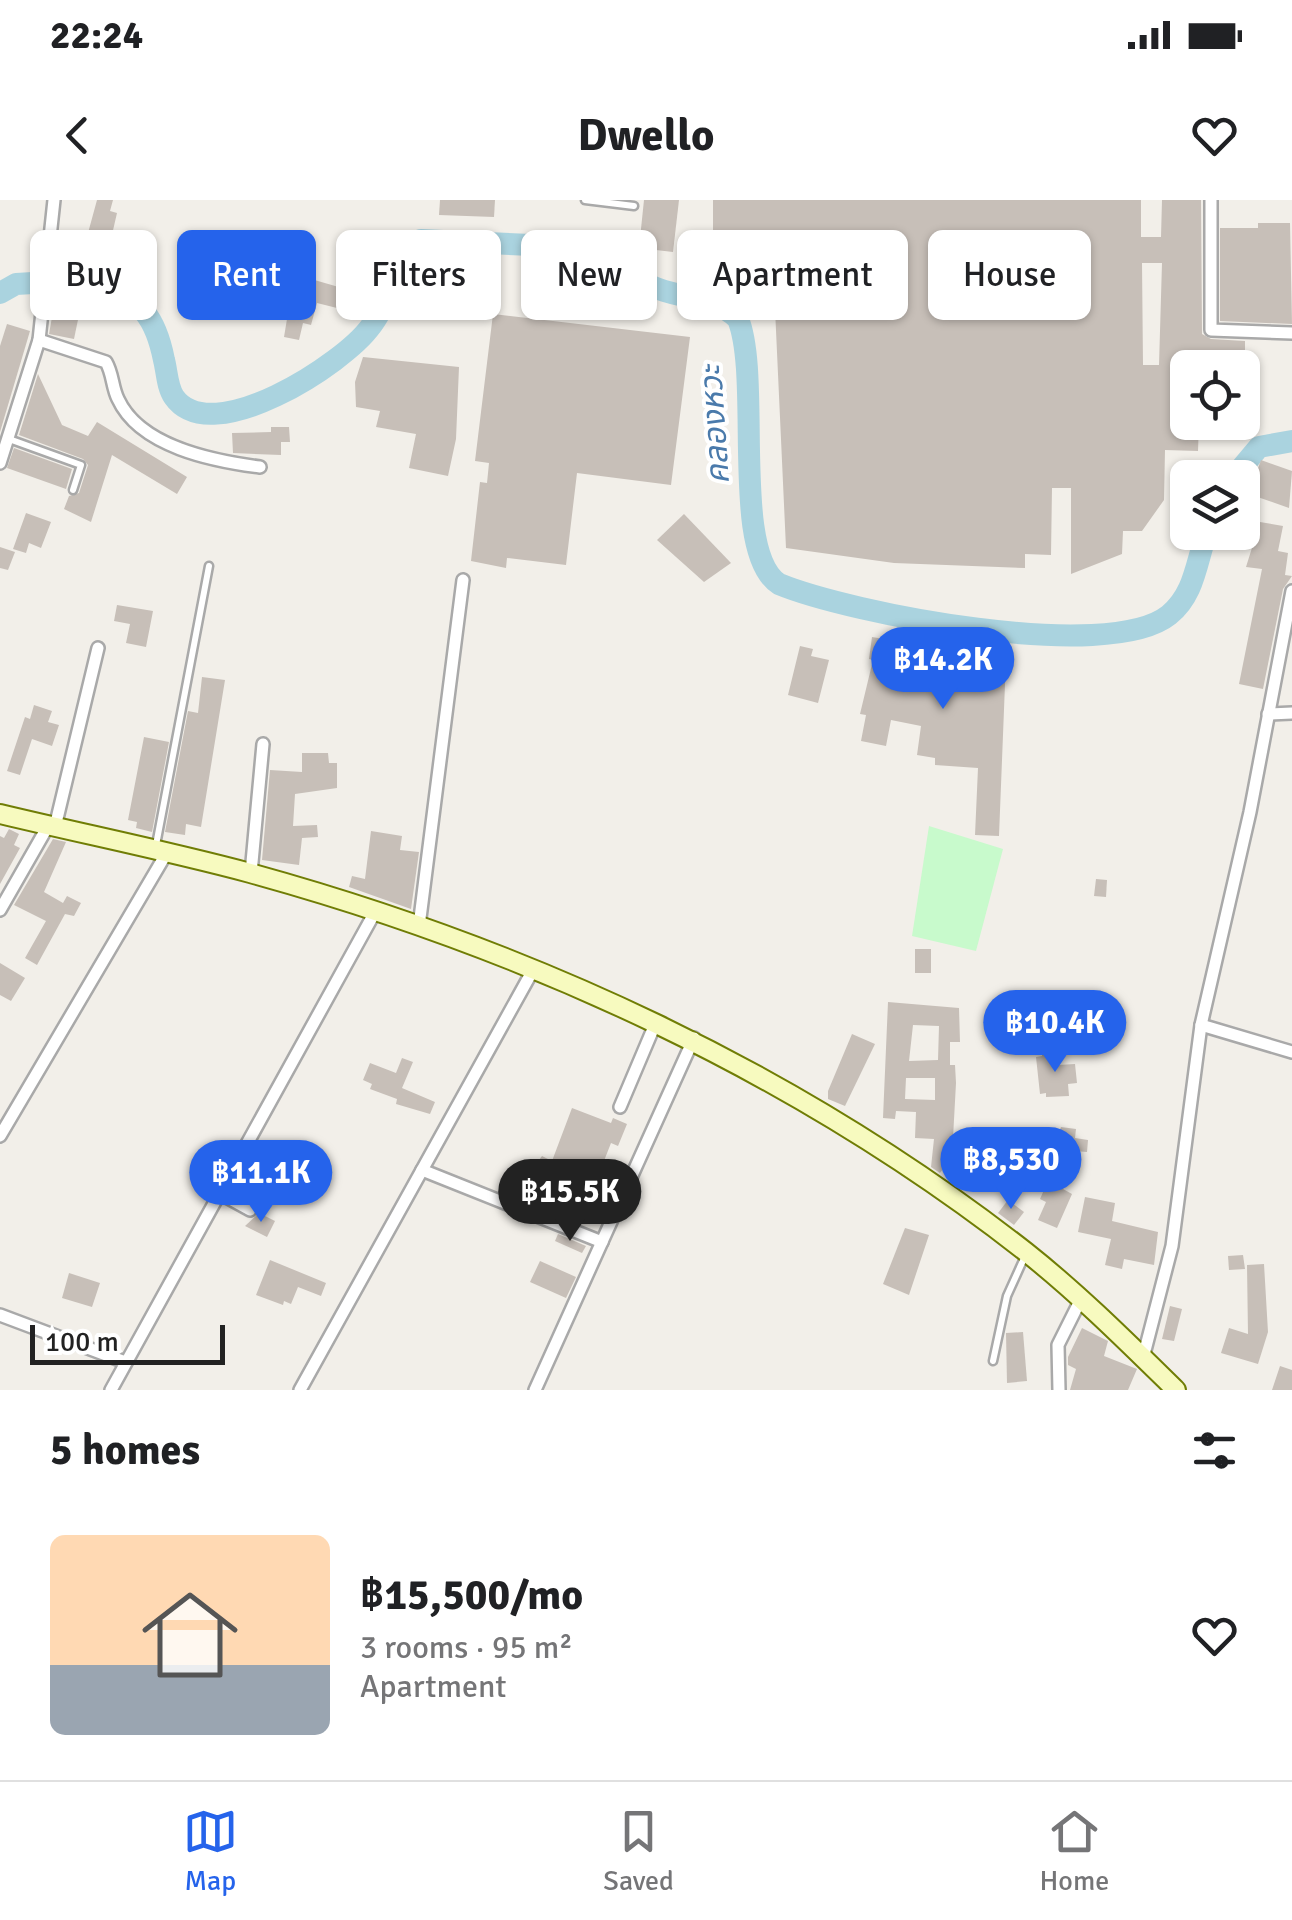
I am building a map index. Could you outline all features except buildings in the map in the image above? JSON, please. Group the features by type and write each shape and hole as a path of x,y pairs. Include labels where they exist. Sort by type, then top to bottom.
{"street":[{"path":"0,464 39,340 54,200"},
{"path":"1211,200 1211,330 1292,333"},
{"path":"39,340 106,362 122,406 142,426 168,442 216,460 260,467"},
{"path":"419,926 463,580"},
{"path":"1144,1358 1172,1246 1201,1026 1292,591"},
{"path":"0,910 51,826 98,648"},
{"path":"1268,714 1292,713"},
{"path":"250,873 263,744"},
{"path":"0,814 250,873 376,912 532,970 694,1038 838,1122 1027,1253 1176,1390"},
{"path":"0,1136 160,853"},
{"path":"111,1390 376,912"},
{"path":"300,1390 532,970"},
{"path":"620,1107 656,1022"},
{"path":"1201,1026 1292,1052"},
{"path":"536,1390 694,1038"},
{"path":"422,1170 602,1242"},
{"path":"219,1193 250,1210"},
{"path":"1059,1390 1058,1345 1081,1299"},
{"path":"0,1315 125,1362"}],"lane":[{"path":"584,200 634,206"},
{"path":"8,439 81,466 73,490"},
{"path":"160,853 209,566"},
{"path":"992,1361 1007,1296 1027,1253"}],"green space":[{"path":"929,826 1003,849 976,951 912,936"}],"waterway":[{"name":"คลองหวะ","path":"0,293 16,284 102,279 136,303 151,321 174,397 192,411 217,414 276,396 334,361 371,326 406,259 421,240 600,248 654,287 716,304 738,319 748,381 755,538 764,566 779,584 861,608 977,629 1092,635 1138,629 1169,615 1190,587 1201,550"},
{"name":"คลองหวะ","path":"1248,460 1259,447 1292,441"}]}
